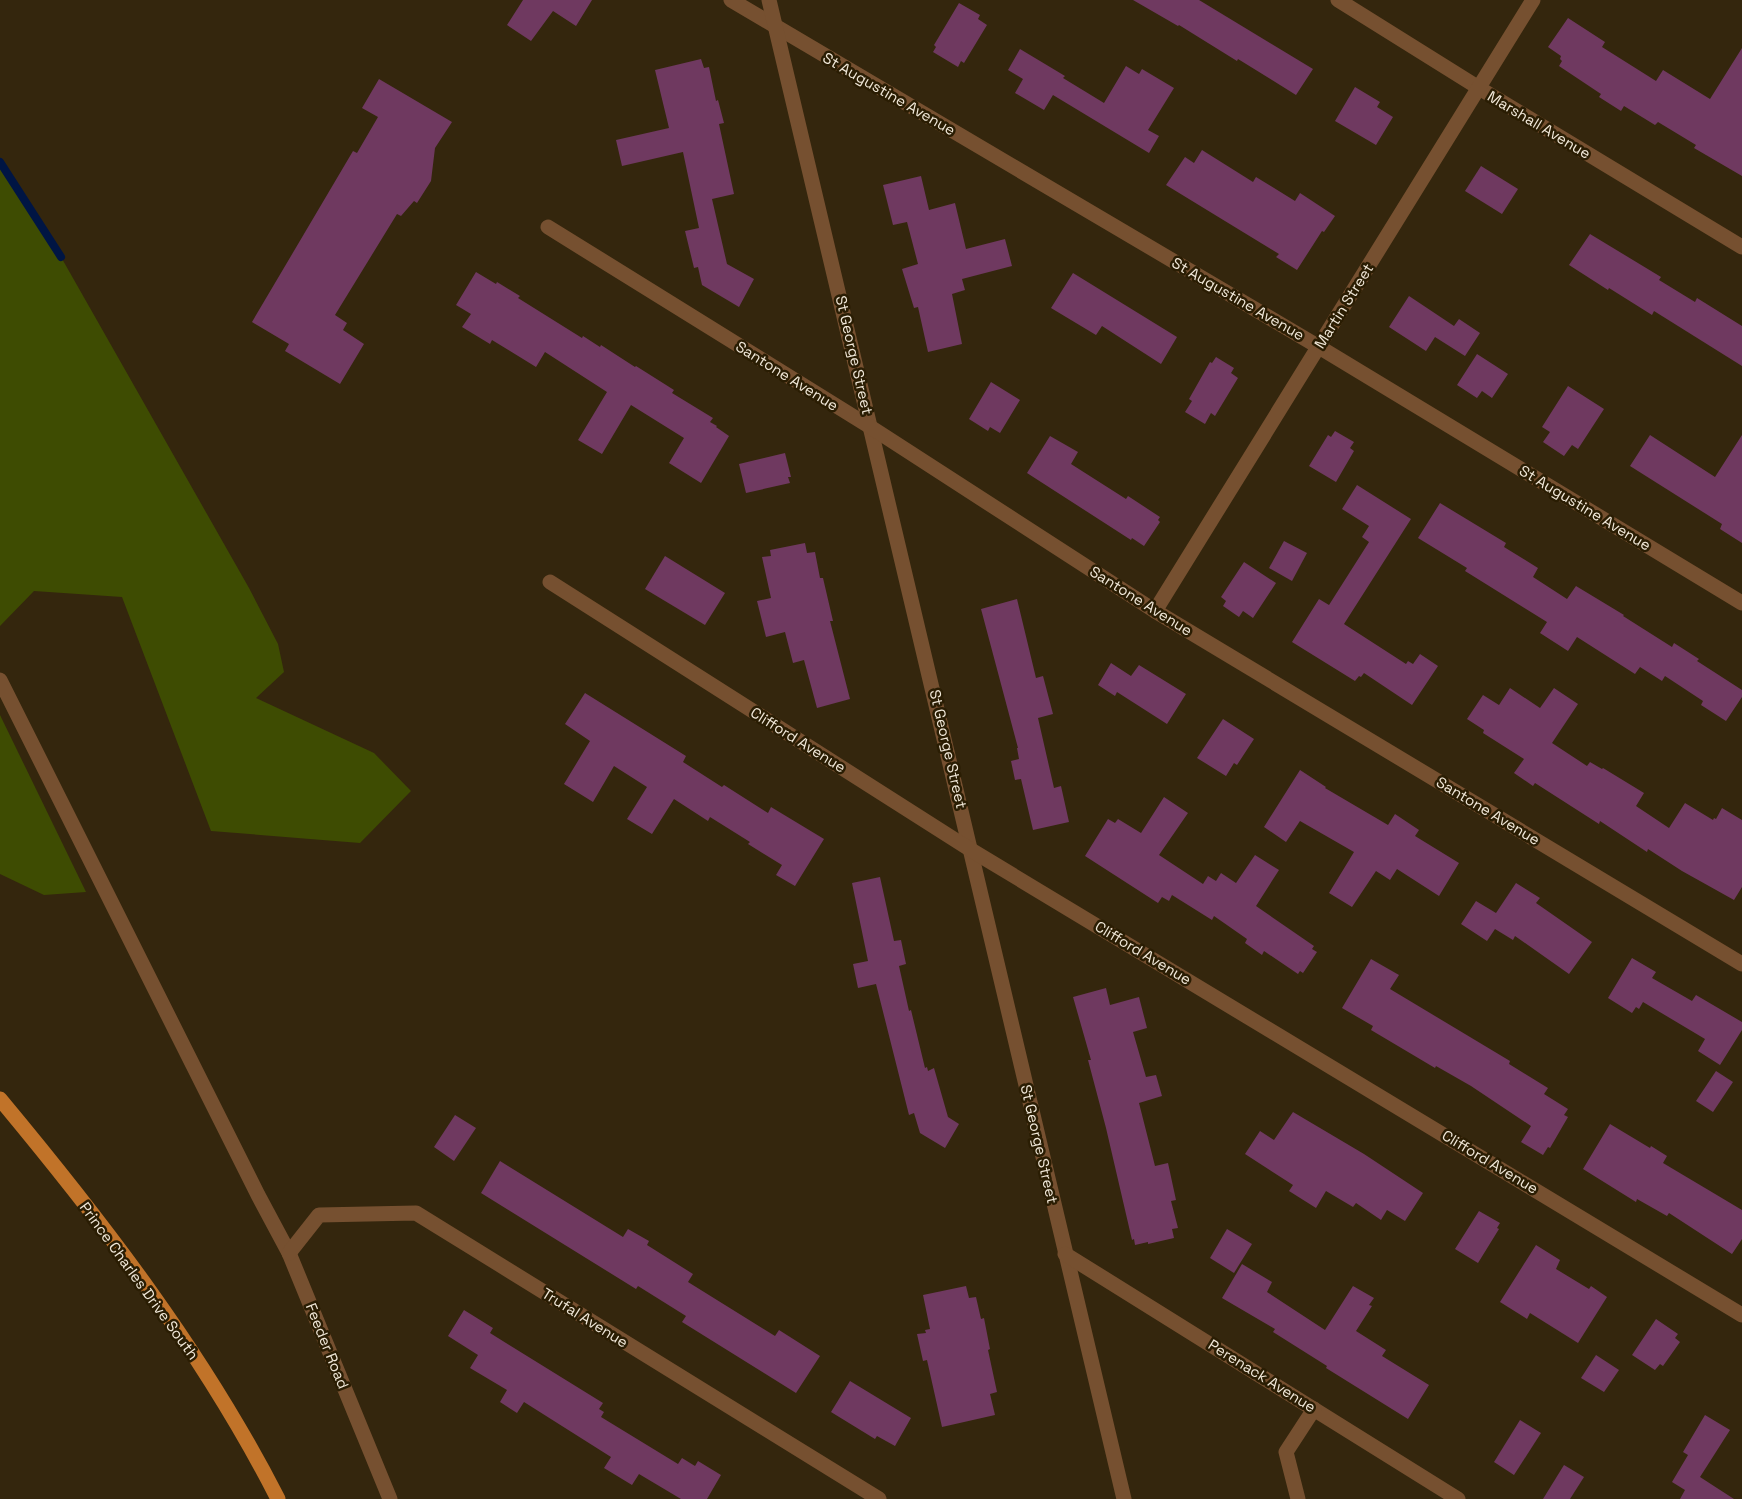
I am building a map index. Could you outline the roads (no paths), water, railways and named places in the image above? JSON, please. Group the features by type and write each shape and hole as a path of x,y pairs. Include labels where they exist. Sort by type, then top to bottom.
{"main road":[{"name":"Prince Charles Drive South","path":"0,1099 60,1172 169,1317 222,1401 278,1499"}],"street":[{"name":"St Augustine Avenue","path":"731,0 1319,346 1742,603"},
{"name":"St George Street","path":"769,0 872,428 1124,1499"},
{"name":"Marshall Avenue","path":"1338,0 1479,88 1742,247"},
{"name":"Martin Street","path":"1155,611 1533,0"},
{"name":"Santone Avenue","path":"548,227 872,428 1155,611 1742,964"},
{"name":"Clifford Avenue","path":"550,582 971,850 1742,1314"},
{"name":"Feeder Road","path":"0,680 258,1195 289,1253 390,1499"},
{"name":"Trufal Avenue","path":"289,1253 320,1215 416,1213 878,1499"},
{"name":"Perenack Avenue","path":"1065,1254 1458,1499"},
{"path":"1298,1499 1286,1452 1314,1409"}],"waterway":[{"path":"0,162 61,257"}]}
